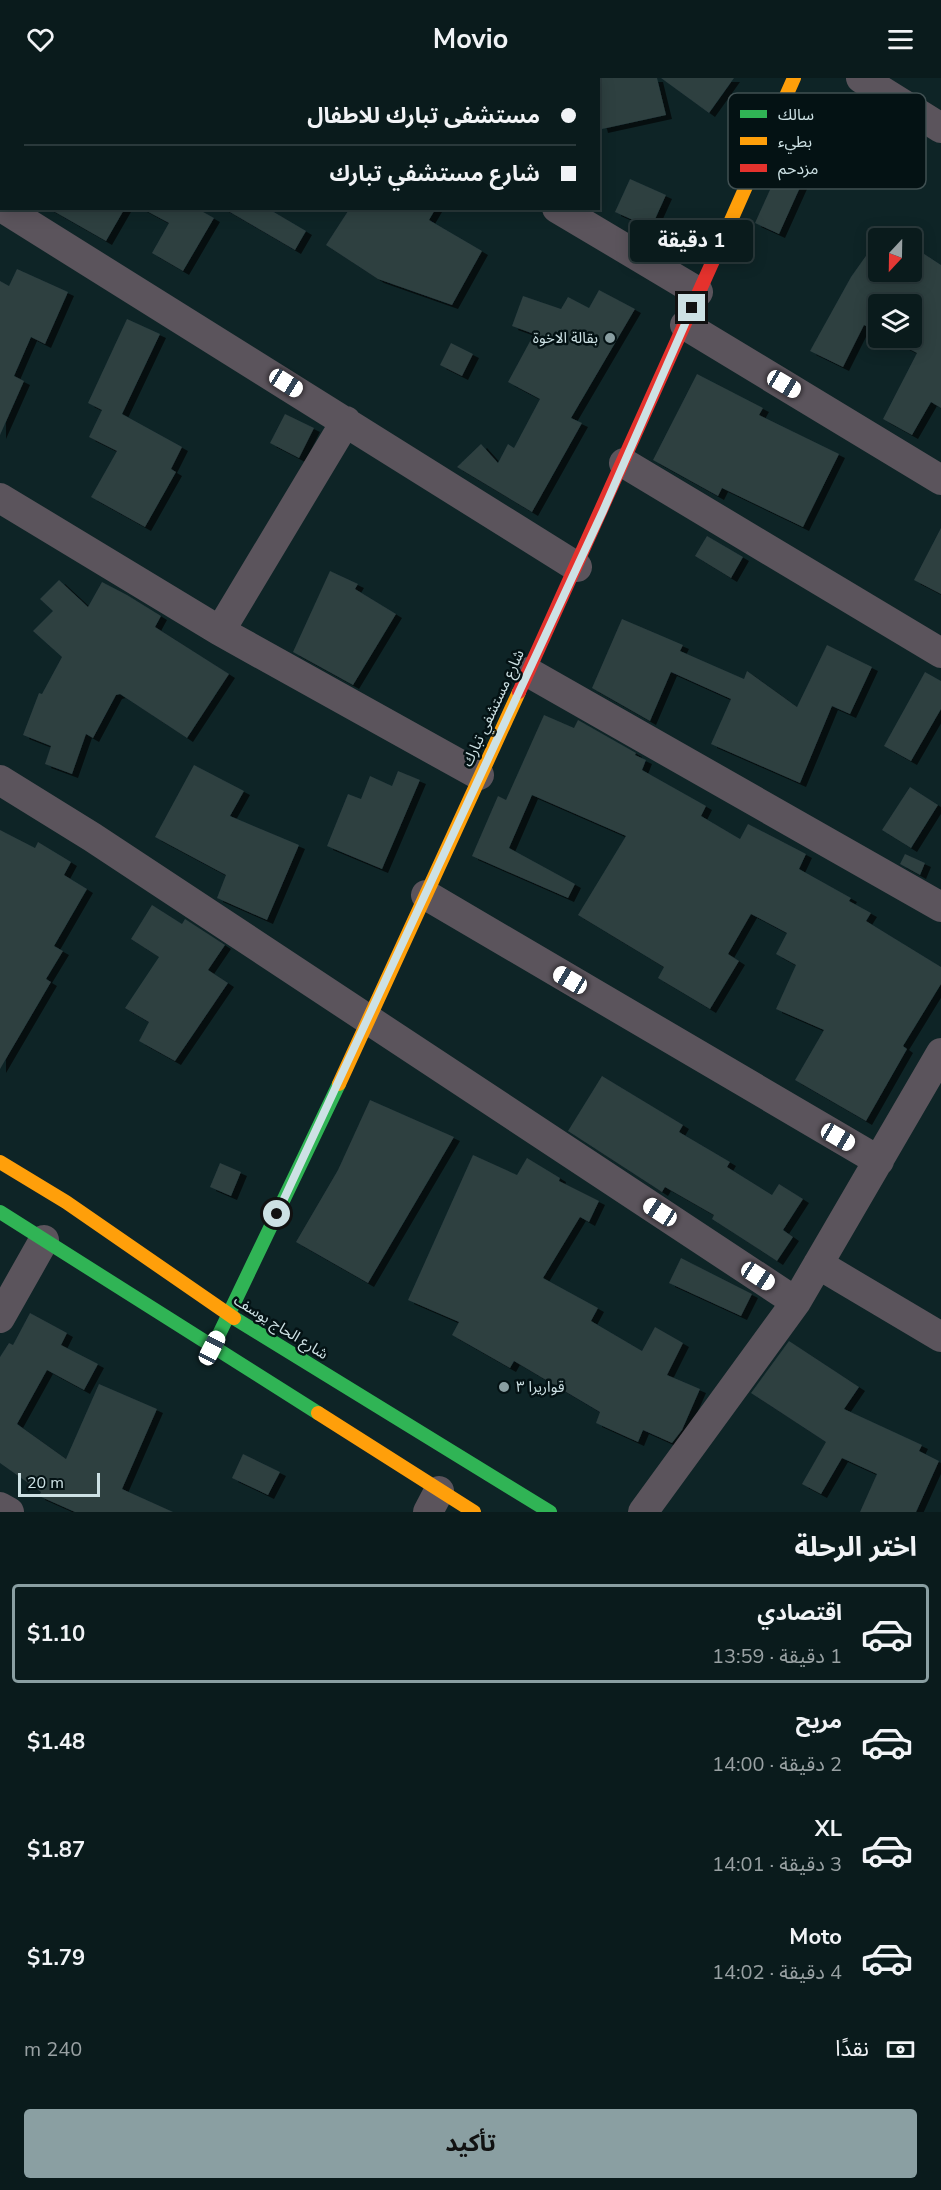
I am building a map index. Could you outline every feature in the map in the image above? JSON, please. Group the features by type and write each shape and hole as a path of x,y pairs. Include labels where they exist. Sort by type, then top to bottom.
{"street":[{"name":"شارع مستشفي تبارك","path":"787,93 794,78"},
{"path":"861,78 885,93"},
{"path":"926,119 941,128"},
{"name":"شارع مستشفي تبارك","path":"212,1348 369,1020 577,567 745,189"},
{"path":"7,210 577,567"},
{"path":"560,210 699,292"},
{"path":"685,325 941,480"},
{"path":"220,630 346,421"},
{"path":"624,463 941,653"},
{"path":"0,498 220,630 480,775"},
{"path":"528,672 941,907"},
{"path":"0,780 92,837 796,1302"},
{"path":"426,895 879,1161"},
{"path":"644,1512 796,1302 941,1053"},
{"name":"شارع الحاج يوسف","path":"0,1162 66,1202 229,1315 550,1512"},
{"path":"0,1212 212,1348 433,1501 474,1512"},
{"path":"0,1318 44,1240"},
{"path":"818,1264 941,1337"},
{"path":"0,1507 9,1512"}],"building":[{"path":"600,78 657,78 666,115 602,129"},
{"path":"661,78 734,78 709,113"},
{"path":"630,179 666,195 651,228 615,212"},
{"path":"770,189 799,189 779,234 755,223"},
{"path":"52,210 124,210 106,241"},
{"path":"145,210 200,210 214,218 183,271 152,253 169,223"},
{"path":"226,210 270,210 306,231 295,250"},
{"path":"349,210 435,210 429,220 482,251 452,305 378,279 326,245"},
{"path":"868,253 868,282 922,282 922,253 941,265 941,408 931,402 912,435 883,419 917,353 907,348 922,348 922,294 868,294 868,327 864,325 843,367 810,351 851,277"},
{"path":"17,269 68,292 45,344 31,337 14,376 24,381 0,435 0,281 9,286"},
{"path":"599,290 635,309 571,418 582,423 532,512 457,467 481,444 498,463 508,444 514,448 540,399 508,382 534,334 512,326 523,296 561,309 568,297 589,308"},
{"path":"127,319 160,334 122,414 182,447 171,469 176,472 145,527 91,497 117,451 89,437 102,410 88,403"},
{"path":"451,343 473,354 462,376 440,365"},
{"path":"697,374 763,408 759,415 839,454 803,527 722,488 718,496 653,460"},
{"path":"285,414 314,428 299,458 270,443"},
{"path":"941,528 941,594 914,580"},
{"path":"707,536 743,557 731,578 695,556"},
{"path":"330,571 358,584 355,589 396,614 353,685 293,652"},
{"path":"59,580 88,607 102,582 127,595 161,616 155,627 229,674 187,738 120,694 116,695 93,738 86,734 72,774 45,764 51,746 23,735 39,693 42,694 62,657 33,631 53,611 40,599"},
{"path":"622,619 683,645 680,651 744,679 747,671 797,707 827,645 872,667 850,714 832,706 800,783 711,744 731,699 671,672 650,721 592,688"},
{"path":"925,672 941,681 941,709 911,761 884,746"},
{"path":"544,715 574,728 578,720 636,753 635,755 646,760 642,770 706,806 701,816 740,839 748,824 806,854 799,869 851,898 849,901 871,913 866,921 941,967 941,984 903,1046 907,1049 866,1121 795,1080 824,1030 776,1009 796,965 776,954 787,933 751,914 728,954 739,961 710,1009 658,978 664,967 578,915 626,836 532,795 509,848 575,884 568,898 472,856 498,796 506,800"},
{"path":"194,765 244,791 230,816 299,845 267,920 217,898 226,875 155,837"},
{"path":"398,771 420,780 382,869 327,846 348,794 361,799 370,776 392,786"},
{"path":"910,787 938,805 911,848 882,830"},
{"path":"0,830 35,848 38,842 71,862 64,875 87,889 54,946 63,951 46,979 51,982 0,1069"},
{"path":"905,854 925,863 920,875 900,864"},
{"path":"152,905 182,924 185,919 225,945 208,970 228,983 175,1061 139,1041 149,1022 125,1008 159,957 131,939"},
{"path":"602,1076 683,1125 679,1132 730,1162 727,1167 772,1195 779,1184 803,1199 783,1230 793,1237 777,1261 712,1219 714,1215 665,1187 662,1192 568,1131"},
{"path":"370,1100 454,1137 368,1283 296,1242 338,1170"},
{"path":"473,1155 517,1175 527,1158 560,1178 559,1181 599,1201 589,1222 580,1217 543,1278 598,1308 591,1321 642,1351 655,1327 683,1343 667,1375 700,1389 682,1430 672,1443 643,1430 638,1442 596,1423 600,1412 514,1361 510,1368 452,1335 459,1322 408,1300"},
{"path":"220,1163 241,1172 231,1196 210,1187"},
{"path":"681,1258 752,1294 741,1316 669,1283"},
{"path":"30,1313 67,1333 61,1345 98,1364 84,1390 47,1370 17,1424 66,1459 99,1384 157,1409 122,1489 173,1512 75,1512 39,1496 41,1492 0,1463 0,1357 9,1343 13,1345"},
{"path":"789,1341 859,1387 844,1409 922,1445 919,1451 939,1461 916,1512 860,1512 877,1474 842,1458 821,1494 802,1484 826,1442 751,1393"},
{"path":"243,1454 280,1472 268,1495 232,1478"}],"traffic: fast":[{"path":"212,1349 339,1084"},
{"path":"0,1212 318,1413"},
{"path":"234,1318 550,1512"}],"traffic: slow":[{"path":"787,93 794,78"},
{"path":"717,252 745,189"},
{"path":"339,1084 519,692"},
{"path":"0,1162 66,1202 234,1318"},
{"path":"318,1413 474,1512"}],"traffic: jam":[{"path":"519,692 717,252"}],"place":[{"name":"بقالة الاخوة","path":"610,338"},
{"name":"قواريرا ٣","path":"504,1387"}],"route":[{"path":"277,1214 307,1154 603,511 692,308"}]}
